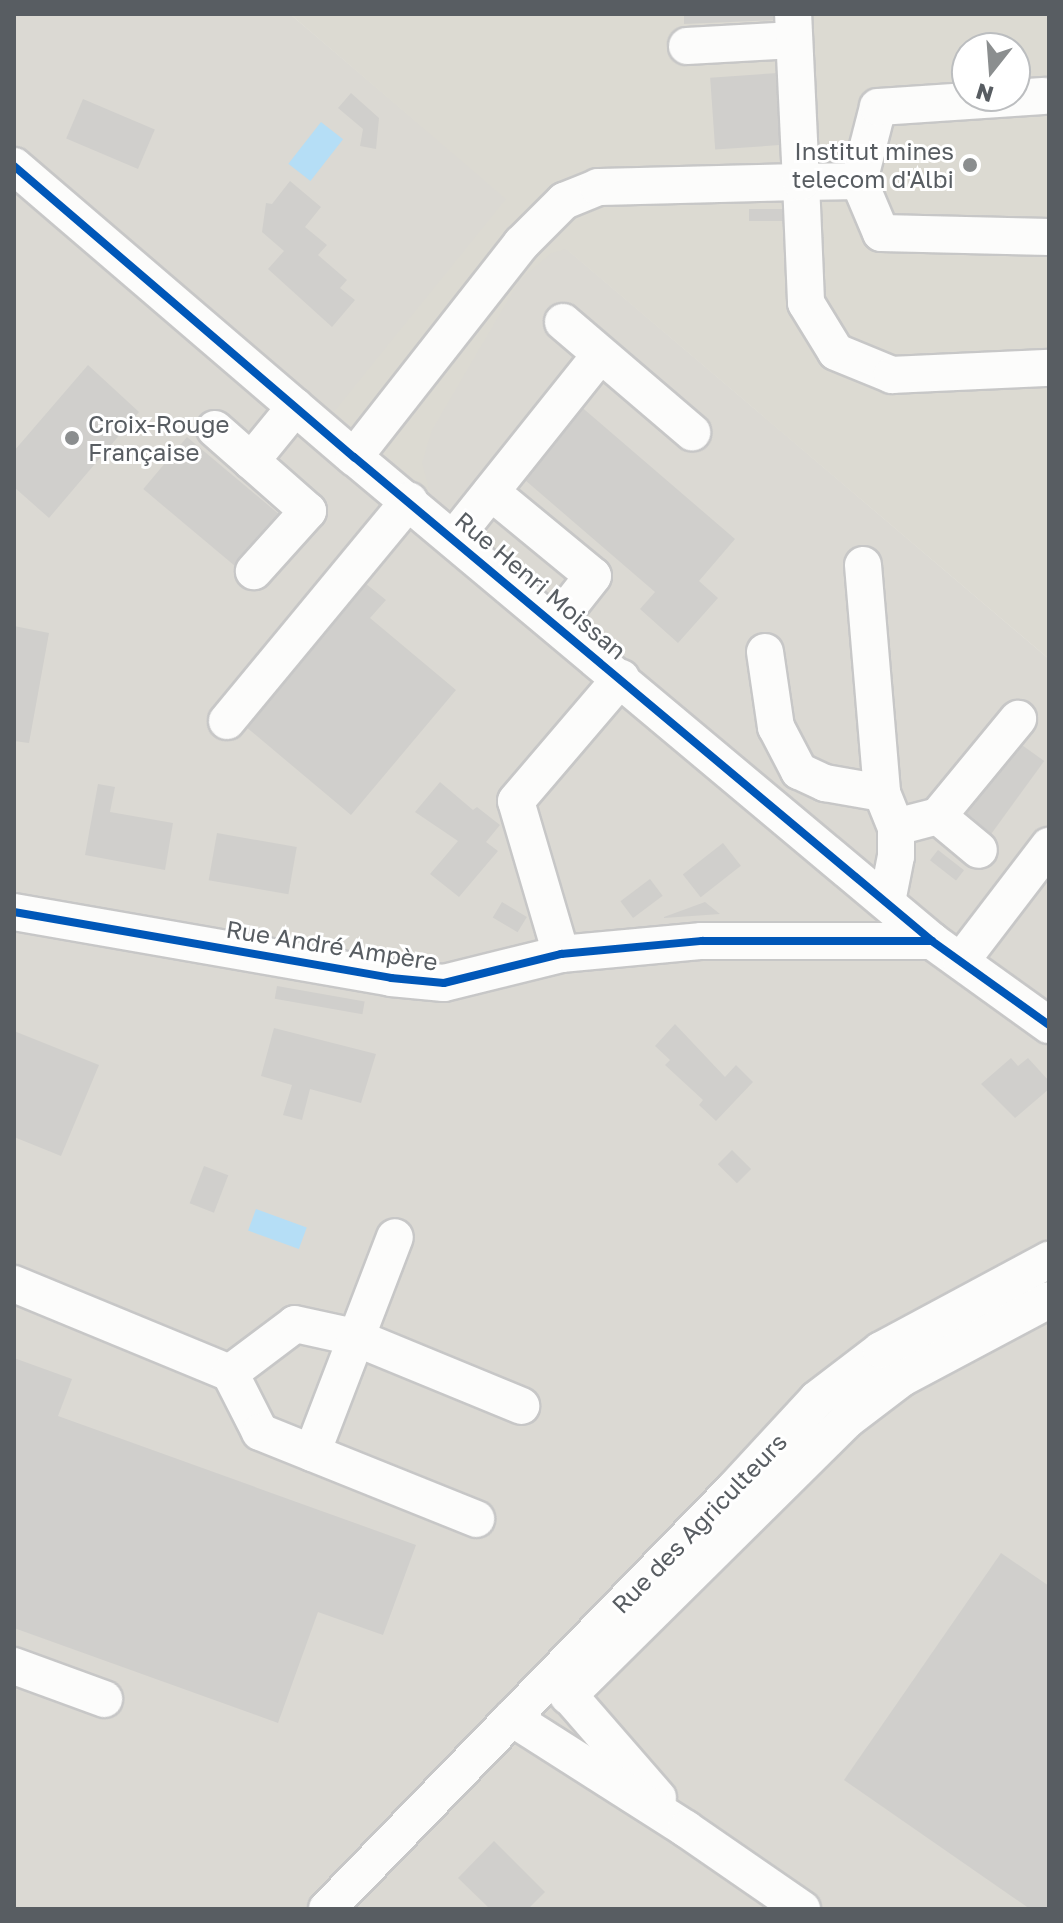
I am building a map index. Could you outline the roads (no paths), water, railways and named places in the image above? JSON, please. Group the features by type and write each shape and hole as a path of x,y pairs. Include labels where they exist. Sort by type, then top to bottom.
{"street":[{"path":"687,46 794,27 806,303 836,352 892,375 1049,368"},
{"path":"1044,96 878,107 859,181 881,233 1049,237"},
{"path":"354,457 521,244 564,201 598,187 859,181"},
{"name":"Rue Henri Moissan","path":"19,183 454,538 946,951 1049,1025"},
{"path":"563,322 692,432"},
{"path":"454,538 600,355"},
{"path":"251,461 295,407"},
{"path":"215,429 308,511 254,571"},
{"path":"491,492 593,576 556,623"},
{"path":"227,721 409,501"},
{"path":"863,565 882,793 896,827 896,856 887,902"},
{"path":"765,652 776,727 799,771 825,783 882,793"},
{"path":"561,954 516,801 621,678"},
{"path":"896,827 938,816 1018,719"},
{"path":"938,816 979,850"},
{"path":"946,951 1049,846"},
{"name":"Rue André Ampère","path":"14,912 391,978 444,983 561,954 702,941 946,951"},
{"path":"312,1453 354,1337 395,1237"},
{"name":"Rue des Agriculteurs","path":"561,1686 817,1399 881,1350 1049,1260"},
{"path":"14,1284 230,1373 260,1432 476,1519"},
{"name":"Rue des Agriculteurs","path":"327,1909 392,1842 847,1420 902,1378 1049,1300"},
{"path":"230,1373 295,1324 354,1337 521,1406"},
{"path":"14,1666 104,1699"},
{"path":"561,1686 686,1829"},
{"path":"521,1724 686,1829 802,1909"}],"water":[{"path":"321,122 343,139 310,181 288,164"},
{"path":"256,1209 307,1227 299,1249 248,1231"}],"place":[{"name":"Institut mines telecom d'Albi","path":"970,165"},
{"name":"Croix-Rouge Française","path":"72,438"}]}
